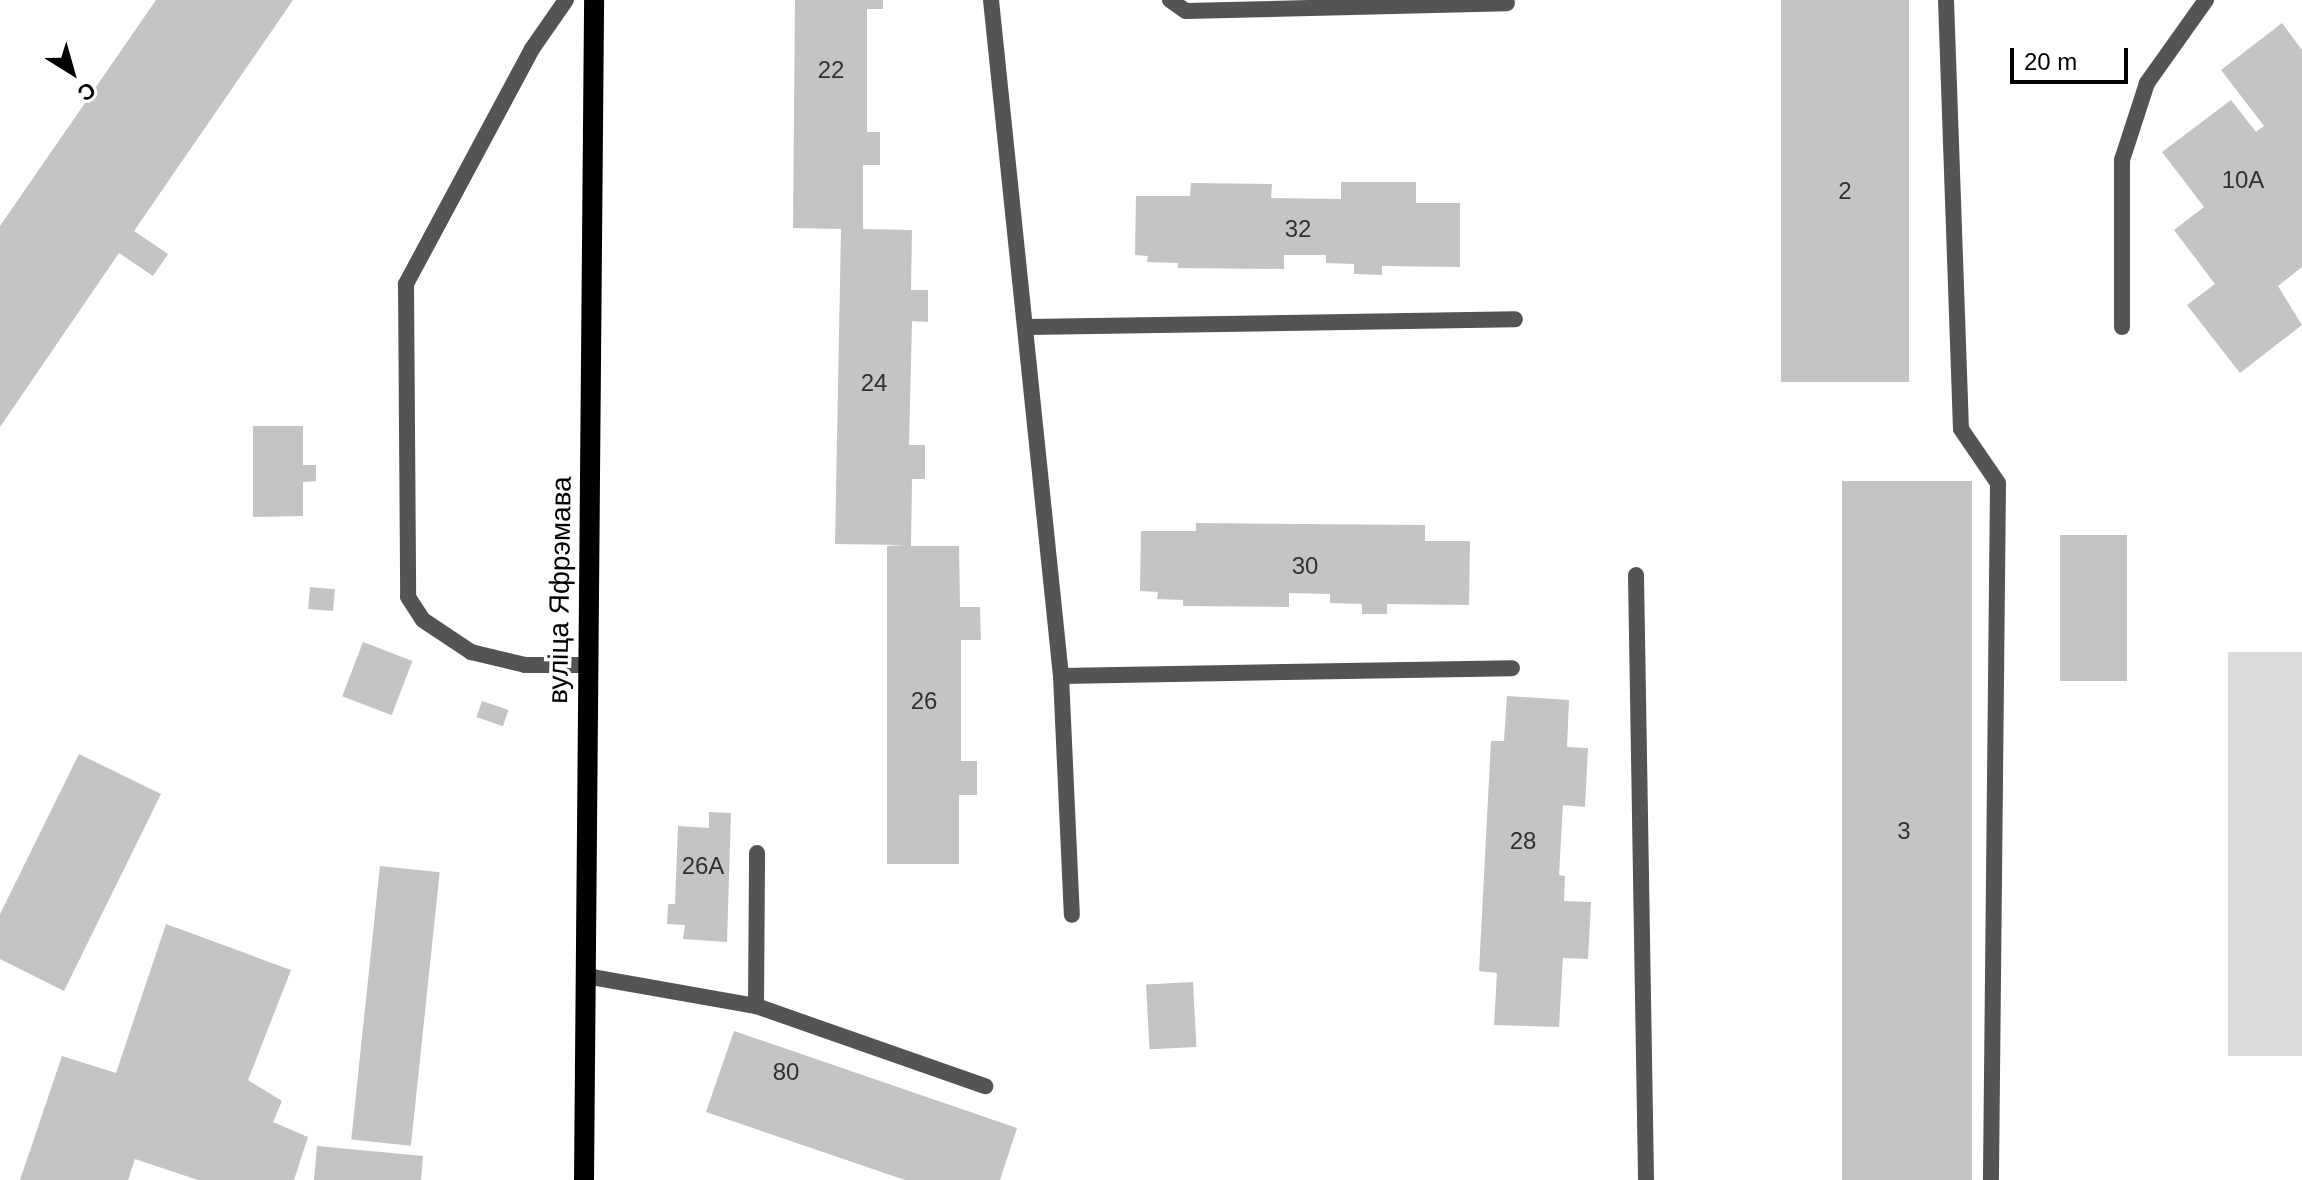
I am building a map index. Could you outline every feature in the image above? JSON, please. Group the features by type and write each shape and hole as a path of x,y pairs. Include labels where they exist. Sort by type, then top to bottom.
{"main road":[{"name":"вуліца Яфрэмава","path":"584,1180 594,0"}],"lane":[{"path":"566,0 532,49 406,284 408,597 423,620 471,652 525,665 587,665"},
{"path":"991,0 1028,327 1061,676 1072,915"},
{"path":"1170,0 1186,11 1507,3"},
{"path":"1946,0 1961,429 1998,483 1991,1180"},
{"path":"2122,327 2122,160 2147,83 2206,0"},
{"path":"1028,327 1515,319"},
{"path":"1636,575 1646,1180"},
{"path":"1061,676 1512,668"},
{"path":"756,1006 757,853"},
{"path":"586,976 756,1006 985,1086"}],"shaded area":[{"path":"2228,652 2302,652 2302,1056 2228,1056"}],"building":[{"path":"156,0 293,0 134,231 168,254 153,276 119,253 0,427 0,226"},
{"path":"795,0 883,0 883,9 867,9 867,132 880,132 880,165 863,165 863,229 912,230 911,290 928,290 928,322 912,321 909,445 925,445 925,479 912,479 911,546 959,546 960,607 980,607 981,640 961,640 961,761 977,761 977,795 959,795 959,864 887,864 887,546 905,545 835,544 841,229 793,228"},
{"path":"1781,0 1909,0 1909,382 1781,382"},
{"path":"2282,23 2302,50 2302,267 2278,286 2302,325 2240,373 2187,305 2215,284 2174,230 2204,207 2162,152 2231,100 2256,132 2264,126 2221,70"},
{"path":"1341,182 1416,182 1416,203 1460,203 1460,267 1382,266 1382,275 1354,274 1354,264 1326,263 1326,255 1284,255 1284,269 1178,268 1178,263 1147,262 1148,256 1135,255 1136,196 1190,196 1191,183 1272,184 1271,198 1341,199"},
{"path":"253,426 303,426 303,465 316,465 316,481 303,482 303,516 253,517"},
{"path":"1842,481 1972,481 1972,1180 1842,1180"},
{"path":"1196,523 1425,525 1425,541 1470,541 1469,605 1387,604 1387,614 1362,614 1362,604 1330,603 1330,594 1289,593 1289,607 1183,606 1183,600 1157,599 1158,592 1140,591 1141,531 1196,531"},
{"path":"2060,535 2127,535 2127,681 2060,681"},
{"path":"310,587 335,589 333,611 308,609"},
{"path":"363,642 412,661 392,715 342,696"},
{"path":"1507,696 1569,700 1567,747 1588,748 1585,807 1563,805 1559,875 1565,876 1564,901 1591,902 1588,959 1563,958 1559,1027 1494,1025 1497,973 1479,971 1491,741 1504,741"},
{"path":"482,701 508,710 503,726 476,717"},
{"path":"79,754 161,794 64,991 0,959 0,914"},
{"path":"709,812 731,813 727,942 683,939 685,925 667,924 668,904 675,904 678,826 709,828"},
{"path":"380,866 440,872 411,1146 351,1139"},
{"path":"166,924 291,970 248,1080 282,1101 273,1122 308,1137 294,1180 198,1180 135,1159 128,1180 20,1180 62,1056 116,1073"},
{"path":"1193,982 1196,1047 1149,1049 1146,984"},
{"path":"734,1031 1017,1128 1000,1180 905,1180 706,1112"},
{"path":"317,1146 423,1156 421,1180 314,1180"}]}
